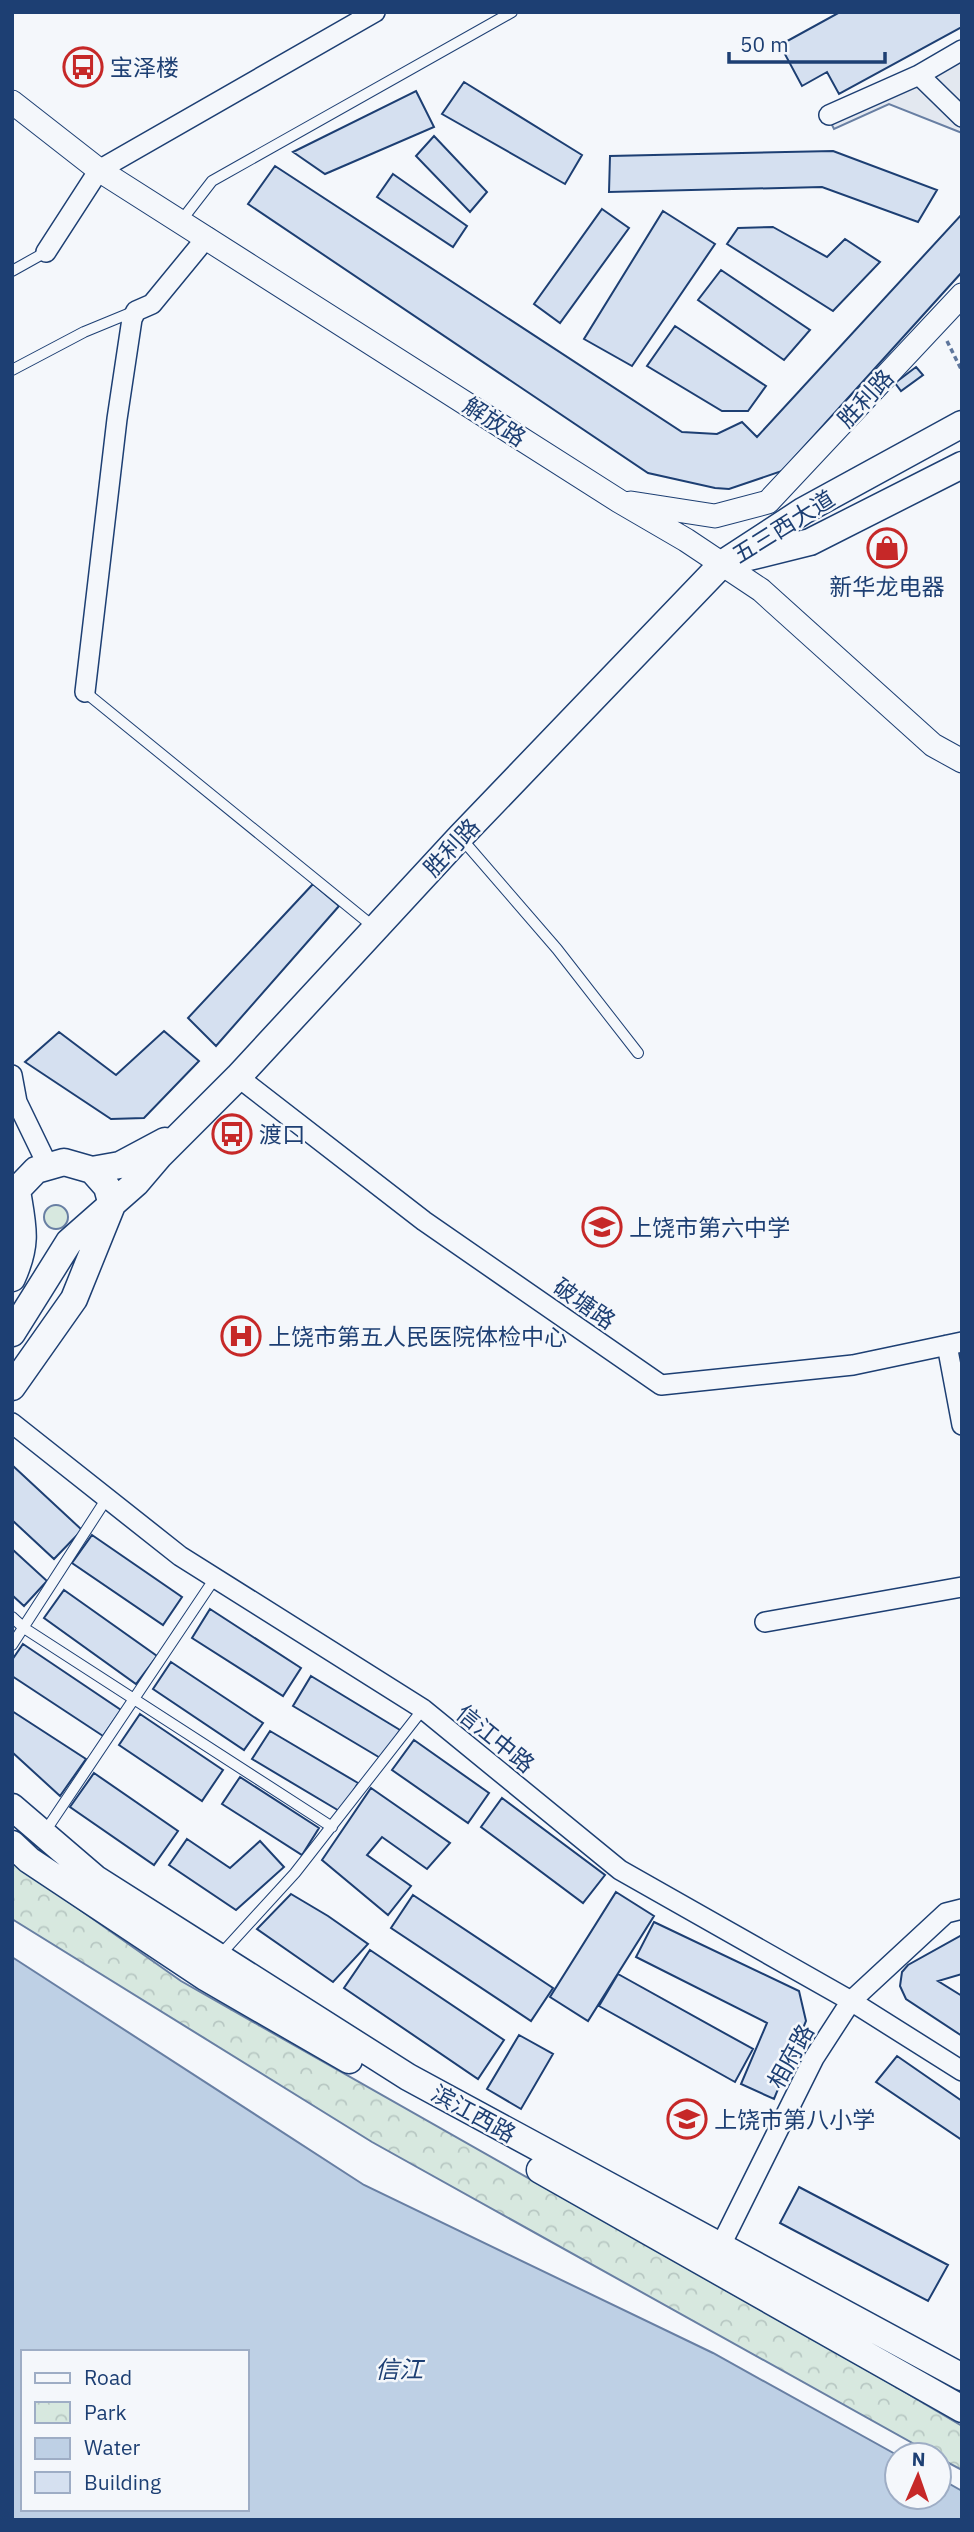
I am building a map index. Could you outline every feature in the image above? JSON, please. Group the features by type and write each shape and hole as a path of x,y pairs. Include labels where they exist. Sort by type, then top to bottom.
{"main road":[{"name":"五三西大道","path":"722,564 803,511 962,424"},
{"name":"五三西大道","path":"722,564 810,542 962,465"},
{"name":"胜利路","path":"182,1132 238,1077 460,837 722,564"},
{"path":"16,1271 25,1239 15,1193 36,1170 64,1162 92,1170 120,1164 182,1132"},
{"path":"12,1333 69,1242 147,1172 182,1132"},
{"path":"12,1387 74,1299 112,1205 107,1187 92,1170"},
{"name":"滨江西路","path":"12,1807 96,1879 218,1957 408,2077 715,2257 962,2409"},
{"name":"滨江西路","path":"12,1844 29,1860 205,1977 715,2257 962,2377"}],"street":[{"path":"46,252 99,170 375,12"},
{"path":"829,115 919,75 962,50"},
{"path":"919,75 962,117"},
{"name":"解放路","path":"12,102 99,170 761,590 933,745 962,761"},
{"path":"85,692 117,419 132,319 136,311 152,304 207,237"},
{"name":"胜利路","path":"619,501 715,516 768,502 962,295"},
{"path":"12,1075 17,1102 48,1167"},
{"name":"破塘路","path":"238,1077 424,1221 661,1385 853,1365 955,1344"},
{"path":"955,1344 962,1425"},
{"name":"信江中路","path":"12,1423 180,1556 423,1709 620,1870 851,2001 962,2071"},
{"path":"765,1622 962,1587"},
{"name":"相府路","path":"715,2257 814,2058 851,2001 946,1913 962,1909"}],"lane":[{"path":"181,221 212,181 512,12"},
{"path":"12,271 46,252"},
{"path":"12,370 83,332 136,311"},
{"path":"85,692 376,928"},
{"path":"460,837 557,949 638,1052"},
{"path":"12,1645 107,1499"},
{"path":"43,1834 215,1578"},
{"path":"12,1617 24,1628 332,1826"},
{"path":"218,1957 295,1873 423,1709"}],"path":[{"path":"944,336 962,372"}],"green space":[{"path":"56,1205 65,1208 68,1217 65,1226 56,1229 47,1226 44,1217 47,1208"},
{"path":"12,1862 181,1981 962,2426 962,2470 953,2465 953,2441 909,2441 372,2142 12,1919"}],"shaded area":[{"path":"962,42 962,133 889,104 834,129 824,109 916,70"}],"water":[{"name":"信江","path":"12,1957 364,2185 713,2353 883,2447 883,2511 953,2511 953,2486 962,2491 962,2520 12,2520"}],"building":[{"path":"840,12 962,12 962,27 839,94 827,72 802,86 780,45"},
{"path":"464,82 582,155 565,184 442,114"},
{"path":"416,91 434,127 325,174 293,152"},
{"path":"434,136 487,192 470,212 416,156"},
{"path":"833,151 937,190 918,222 822,187 609,192 610,156"},
{"path":"275,166 682,432 717,434 742,422 757,437 962,214 962,272 782,471 729,489 715,488 648,473 248,204"},
{"path":"393,174 467,226 453,247 377,197"},
{"path":"602,209 629,228 560,323 534,304"},
{"path":"663,211 715,244 632,366 584,339"},
{"path":"773,227 827,257 845,239 880,262 833,311 727,244 738,228"},
{"path":"721,270 810,330 784,360 698,300"},
{"path":"675,326 766,386 748,411 722,411 647,366"},
{"path":"916,367 923,375 901,391 895,383"},
{"path":"313,884 339,906 216,1046 188,1018"},
{"path":"164,1031 199,1061 144,1118 111,1119 25,1062 59,1032 116,1075"},
{"path":"12,1465 82,1530 54,1559 12,1520"},
{"path":"92,1535 182,1597 163,1625 72,1563"},
{"path":"12,1549 47,1581 24,1606 12,1595"},
{"path":"64,1590 157,1656 136,1684 44,1618"},
{"path":"210,1609 301,1668 283,1696 192,1638"},
{"path":"23,1644 121,1710 103,1736 12,1676 12,1660"},
{"path":"171,1662 263,1723 244,1750 153,1689"},
{"path":"311,1676 400,1730 382,1759 293,1706"},
{"path":"12,1711 86,1759 60,1796 12,1752"},
{"path":"140,1714 223,1770 202,1801 119,1745"},
{"path":"270,1731 358,1783 341,1812 252,1759"},
{"path":"414,1740 489,1793 468,1823 392,1770"},
{"path":"94,1773 178,1831 154,1865 70,1807"},
{"path":"240,1777 319,1828 302,1855 222,1804"},
{"path":"371,1788 450,1843 427,1869 382,1837 367,1855 411,1886 388,1915 322,1860"},
{"path":"502,1798 605,1875 583,1903 481,1827"},
{"path":"187,1839 230,1868 260,1841 284,1867 236,1910 169,1865"},
{"path":"616,1892 654,1916 588,2021 550,1997"},
{"path":"291,1894 368,1944 333,1982 257,1929"},
{"path":"413,1895 553,1988 531,2021 391,1928"},
{"path":"654,1922 799,1991 806,2021 774,2099 741,2084 767,2023 636,1957"},
{"path":"962,1935 962,1974 938,1981 962,1996 962,2036 906,1999 900,1986 902,1972 908,1965"},
{"path":"370,1950 504,2040 478,2079 344,1988"},
{"path":"618,1974 753,2049 735,2082 599,2006"},
{"path":"519,2035 553,2054 521,2109 487,2089"},
{"path":"897,2056 962,2101 962,2140 876,2082"},
{"path":"799,2187 948,2265 928,2301 780,2223"}],"place":[{"name":"宝泽楼","path":"83,67"},
{"name":"新华龙电器","path":"887,548"},
{"name":"渡口","path":"232,1134"},
{"name":"上饶市第六中学","path":"602,1227"},
{"name":"上饶市第五人民医院体检中心","path":"241,1336"},
{"name":"上饶市第八小学","path":"687,2119"}]}
